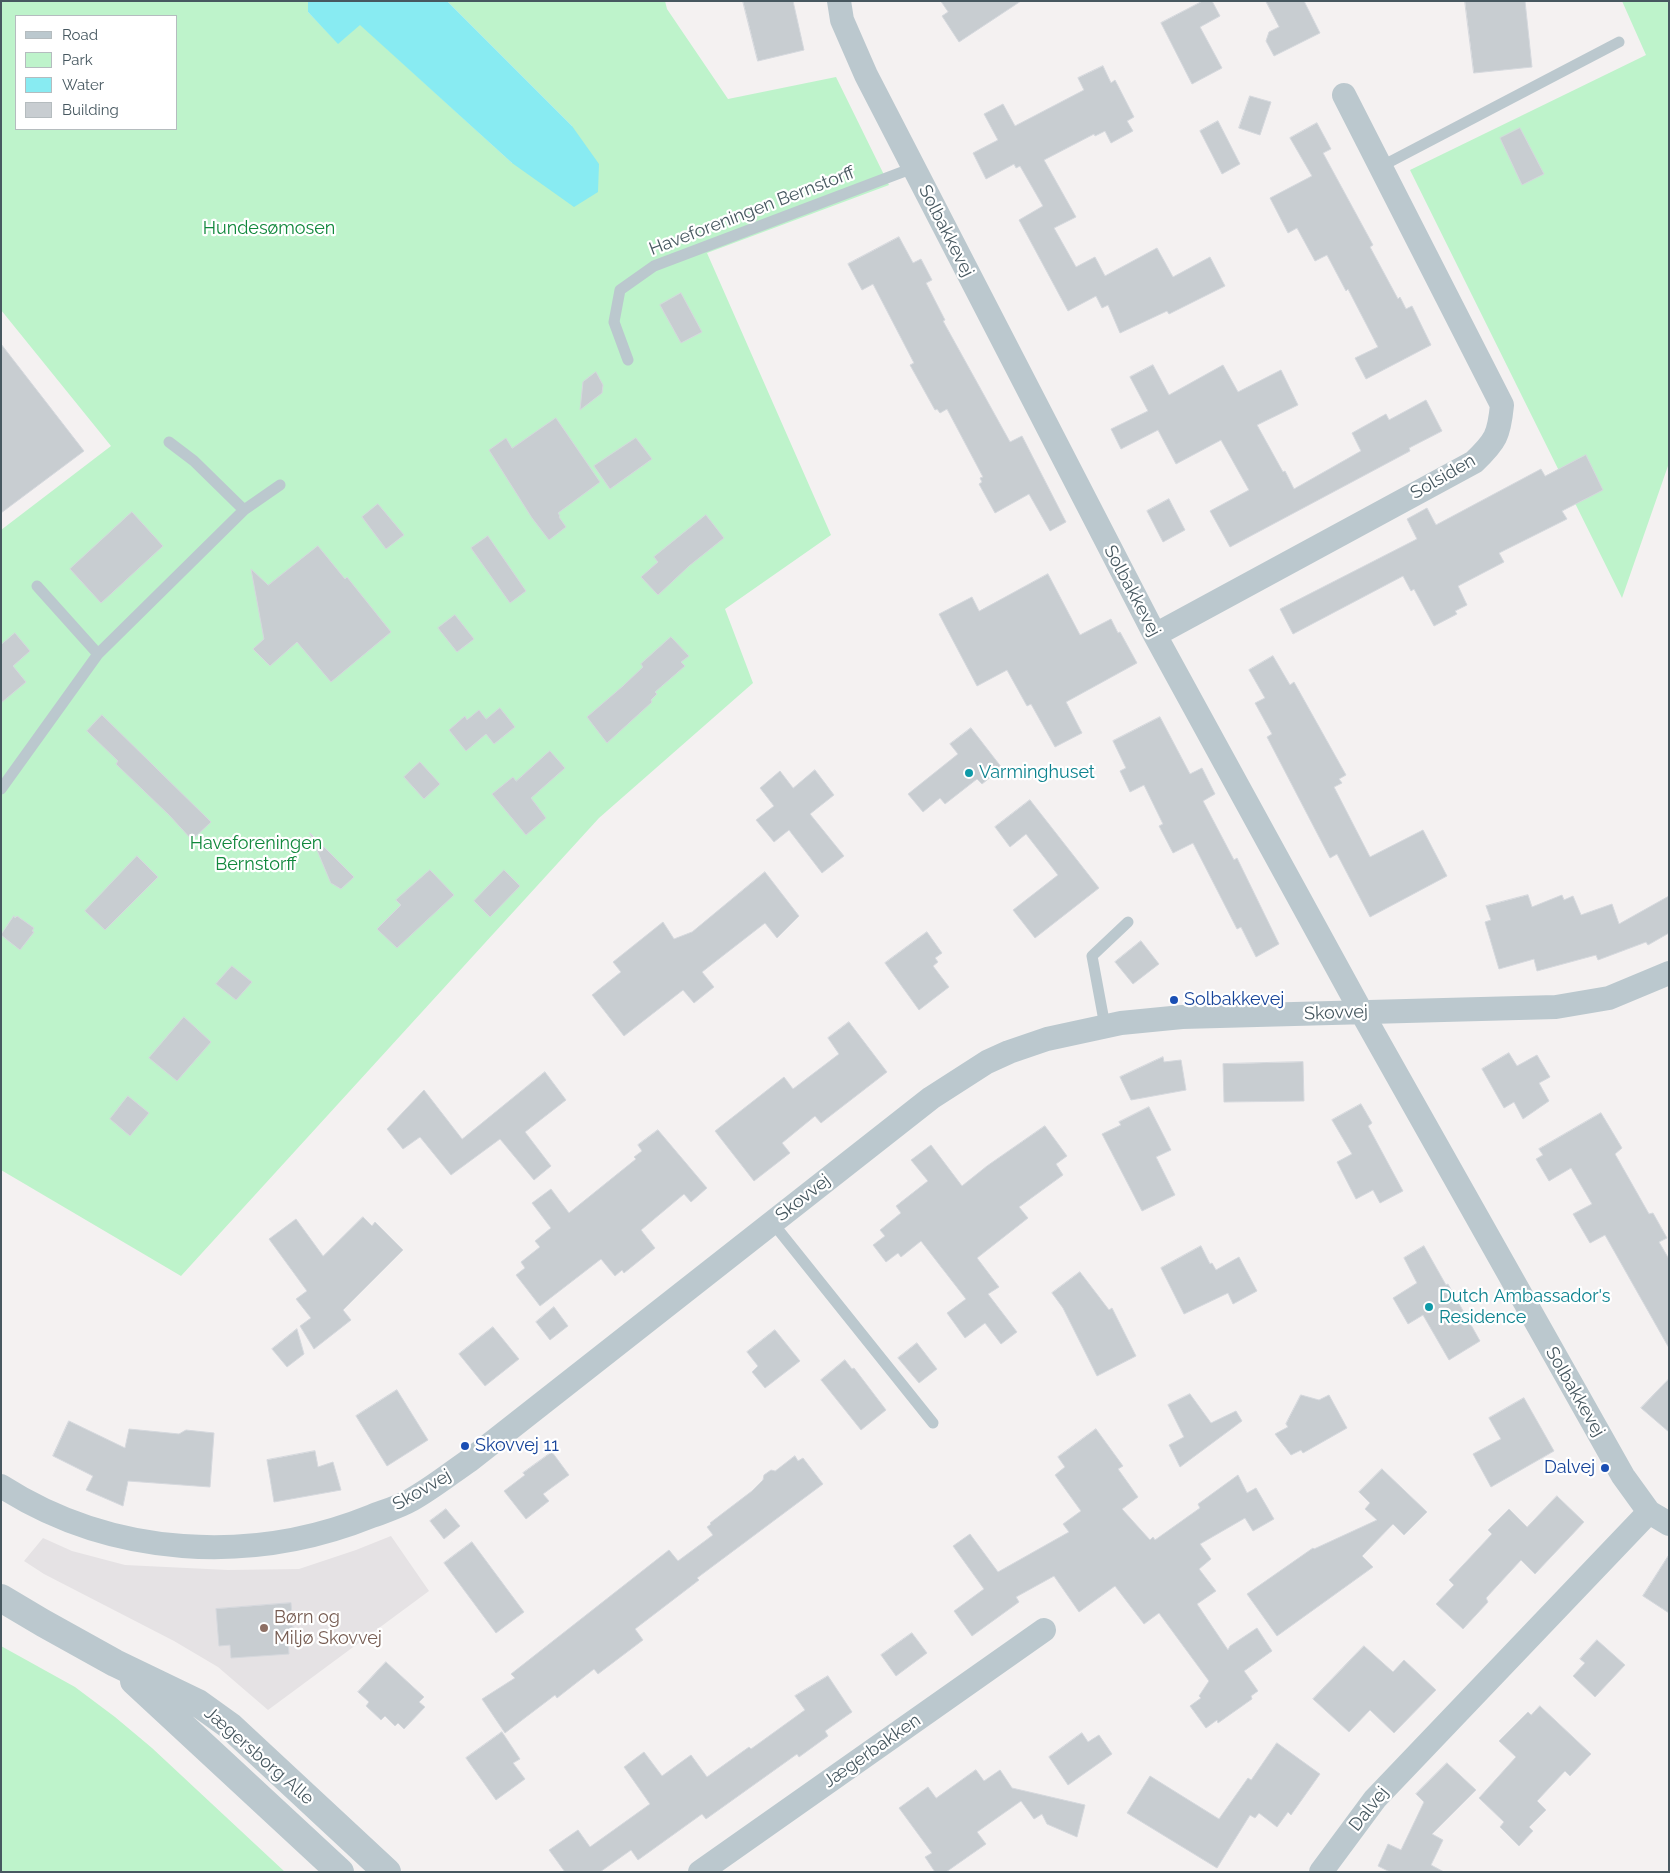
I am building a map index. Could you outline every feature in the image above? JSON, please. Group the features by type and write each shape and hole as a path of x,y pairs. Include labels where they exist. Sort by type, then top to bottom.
{"street":[{"name":"Solbakkevej","path":"839,1 842,20 866,75 1155,635 1362,1013 1618,1467 1659,1518"},
{"name":"Solsiden","path":"1155,635 1474,462 1489,448 1499,430 1502,405 1344,95"},
{"name":"Skovvej","path":"1,1486 46,1511 76,1524 136,1540 176,1546 213,1548 280,1543 315,1536 357,1522 411,1500 470,1460 931,1098 987,1062 1025,1046 1105,1026 1182,1017 1556,1006 1609,998 1669,973"},
{"name":"Dalvej","path":"1321,1872 1375,1798 1659,1518"},
{"name":"Jægersborg Alle","path":"1,1598 115,1663 198,1703 230,1726 387,1872"},
{"name":"Jægerbakken","path":"700,1872 1044,1630"},
{"name":"Jægersborg Alle","path":"115,1663 340,1872"}],"lane":[{"path":"1380,167 1619,42"},
{"name":"Haveforeningen Bernstorff","path":"628,360 614,322 620,290 654,266 913,168"},
{"path":"169,442 194,461 244,510"},
{"path":"1,789 98,654 244,510 280,485"},
{"path":"37,586 98,654"},
{"path":"1105,1026 1092,956 1128,922"},
{"path":"772,1222 933,1422"}],"shaded area":[{"name":"Børn og Miljø Skovvej","path":"391,1536 429,1591 268,1710 218,1667 174,1641 44,1574 24,1561 43,1538 72,1551 125,1565 228,1570 299,1569"}],"green space":[{"name":"Hundesømosen","path":"1,1 308,1 308,12 338,43 360,24 512,163 572,126 447,1 665,1 667,9 728,99 836,77 889,185 707,253 831,535 725,609 753,683 599,818 181,1276 1,1170 1,530 111,446 1,310"},
{"path":"1622,1 1669,1 1669,463 1622,598 1410,170 1646,55"},
{"path":"1,1646 75,1687 115,1717 152,1748 285,1872 1,1872"}],"water":[{"path":"308,1 447,1 572,126 599,164 598,192 574,207 512,163 360,25 338,44 308,12"}],"building":[{"path":"743,1 793,1 804,50 758,61"},
{"path":"941,1 1021,1 959,42 942,16 948,12"},
{"path":"1203,1 1212,1 1220,16 1200,27 1222,68 1192,84 1161,23"},
{"path":"1266,1 1304,1 1320,33 1274,56 1266,41 1269,32 1279,27"},
{"path":"1465,1 1525,1 1532,67 1474,73"},
{"path":"1103,66 1111,83 1115,80 1134,117 1127,121 1133,131 1111,143 1105,131 1095,136 1094,134 1044,160 1076,217 1054,228 1076,267 1095,257 1105,276 1157,248 1173,277 1210,257 1225,286 1169,314 1167,311 1120,333 1108,305 1102,308 1096,296 1068,311 1019,220 1043,206 1020,166 1016,168 1014,164 986,179 973,153 998,140 984,114 1003,104 1015,126 1084,90 1078,78"},
{"path":"1250,96 1271,102 1260,135 1239,128"},
{"path":"1218,121 1240,164 1222,174 1200,131"},
{"path":"1317,123 1331,149 1323,153 1373,245 1370,247 1398,299 1400,297 1406,309 1412,306 1431,345 1366,379 1355,358 1378,347 1348,289 1346,291 1327,255 1315,261 1297,228 1288,233 1270,198 1312,176 1290,138"},
{"path":"1520,128 1544,174 1522,185 1500,138"},
{"path":"899,237 913,263 921,259 932,280 926,283 945,320 943,321 1010,442 1022,436 1066,522 1050,531 1029,494 995,513 979,484 982,482 980,478 983,477 947,409 940,413 937,409 935,410 910,365 914,363 873,284 862,290 848,264"},
{"path":"681,293 702,332 681,343 660,305"},
{"path":"1,344 84,451 1,513"},
{"path":"1153,365 1169,395 1223,365 1238,392 1281,370 1298,405 1257,425 1294,489 1361,451 1352,433 1386,414 1389,420 1426,400 1442,431 1409,448 1410,451 1230,547 1210,511 1249,490 1221,440 1176,464 1158,430 1121,449 1111,429 1148,411 1130,377"},
{"path":"596,372 603,385 602,393 580,410 583,382"},
{"path":"556,418 600,482 558,513 566,527 549,540 532,518 489,450 506,438 512,448"},
{"path":"636,438 652,459 610,489 594,466"},
{"path":"1586,455 1603,490 1562,511 1567,519 1499,553 1504,562 1458,586 1467,605 1455,611 1457,614 1434,626 1414,589 1411,591 1403,576 1293,634 1280,609 1417,539 1407,519 1427,508 1436,525 1541,469 1545,476"},
{"path":"1169,499 1185,530 1163,542 1147,511"},
{"path":"378,504 404,535 386,549 362,517"},
{"path":"132,512 163,546 101,603 70,569"},
{"path":"706,515 724,538 689,566 658,595 641,577 658,562 654,557"},
{"path":"488,536 526,591 510,603 471,548"},
{"path":"318,546 345,579 347,577 391,632 331,682 297,642 270,666 253,649 264,639 251,569 268,585"},
{"path":"1048,574 1080,635 1111,619 1137,663 1066,702 1082,733 1055,747 1031,704 1027,706 1007,670 977,686 939,614 972,597 979,611"},
{"path":"455,615 474,639 457,652 438,628"},
{"path":"15,633 30,651 13,666 26,682 1,703 1,645"},
{"path":"671,637 689,656 681,662 685,666 655,692 657,694 651,700 652,702 607,743 587,717 643,667 641,664"},
{"path":"1273,656 1290,685 1294,682 1346,775 1339,779 1342,783 1334,787 1370,857 1423,830 1447,876 1370,917 1337,854 1330,858 1267,737 1272,734 1255,703 1265,698 1249,670"},
{"path":"500,708 515,727 494,744 486,734 466,751 449,730 465,716 467,720 479,710 486,719"},
{"path":"102,715 211,822 192,840 116,764 118,761 87,731"},
{"path":"1160,717 1190,774 1202,768 1215,794 1203,801 1234,860 1237,858 1279,944 1256,957 1241,927 1237,929 1193,843 1173,853 1159,826 1163,824 1144,785 1130,792 1120,771 1126,768 1113,741"},
{"name":"Varminghuset","path":"971,728 1002,768 982,784 977,779 945,804 940,798 923,812 908,794 958,754 950,744"},
{"path":"550,751 565,768 531,798 546,818 526,835 492,794 513,777 516,781"},
{"path":"420,762 440,784 424,799 404,777"},
{"path":"815,770 834,795 810,814 844,856 822,873 789,830 774,842 756,820 774,806 760,788 780,771 793,788"},
{"path":"1030,800 1099,888 1035,938 1013,910 1058,875 1026,834 1010,847 995,827"},
{"path":"310,833 354,877 341,889 331,883"},
{"path":"137,856 158,877 105,930 85,911"},
{"path":"430,870 454,895 397,948 377,929 401,905 396,900"},
{"path":"504,870 520,886 490,917 474,901"},
{"path":"765,872 799,916 777,938 765,923 702,972 714,987 694,1003 683,990 624,1036 592,995 621,972 613,962 663,922 674,939 692,932"},
{"path":"1528,895 1532,907 1562,895 1564,900 1573,896 1581,915 1612,904 1619,924 1669,896 1669,933 1648,945 1646,942 1598,960 1596,955 1537,971 1534,959 1499,969 1485,922 1491,920 1486,906"},
{"path":"14,916 15,918 17,916 34,928 32,931 34,932 20,950 1,935"},
{"path":"927,932 942,953 935,958 938,962 933,966 949,987 919,1010 885,963"},
{"path":"1141,941 1159,964 1133,984 1115,962"},
{"path":"232,966 252,982 236,1000 216,984"},
{"path":"184,1017 211,1042 177,1081 149,1058"},
{"path":"849,1022 887,1072 821,1123 815,1116 782,1143 790,1153 754,1181 715,1131 784,1077 793,1089 839,1054 828,1038"},
{"path":"1509,1053 1517,1066 1537,1055 1550,1077 1539,1083 1549,1101 1523,1119 1514,1102 1504,1108 1482,1069"},
{"path":"1163,1057 1164,1062 1181,1060 1186,1090 1131,1100 1120,1077"},
{"path":"1303,1062 1304,1101 1224,1102 1223,1064"},
{"path":"545,1072 566,1100 525,1132 551,1166 534,1180 500,1139 451,1175 420,1137 403,1149 387,1129 424,1090 462,1139"},
{"path":"128,1096 149,1113 130,1136 110,1119"},
{"path":"1361,1104 1372,1123 1368,1126 1403,1191 1380,1203 1373,1190 1356,1199 1337,1162 1352,1154 1332,1120"},
{"path":"1149,1107 1171,1150 1156,1157 1175,1195 1142,1211 1102,1134 1121,1125 1119,1122"},
{"path":"1601,1113 1622,1148 1615,1154 1649,1214 1653,1213 1667,1238 1659,1242 1669,1259 1669,1348 1605,1235 1590,1243 1573,1214 1592,1204 1571,1168 1549,1181 1536,1159 1543,1155 1539,1149"},
{"path":"1045,1126 1067,1156 1056,1164 1063,1175 1019,1207 1028,1218 977,1258 999,1287 988,1294 1017,1332 1001,1344 985,1323 965,1338 947,1313 966,1299 921,1241 901,1257 898,1253 886,1262 873,1245 885,1236 880,1230 901,1213 896,1206 928,1181 911,1160 931,1145 962,1186 987,1166"},
{"path":"658,1130 707,1188 691,1202 684,1194 641,1230 655,1248 624,1273 622,1270 615,1276 601,1259 540,1306 516,1275 525,1268 521,1262 540,1247 535,1241 551,1228 532,1203 551,1189 569,1213 636,1159 634,1157 642,1151 638,1145"},
{"path":"363,1217 372,1226 375,1222 403,1250 343,1310 351,1320 314,1349 300,1326 311,1318 296,1299 307,1291 269,1239 296,1219 323,1256"},
{"path":"1201,1246 1210,1264 1212,1263 1216,1270 1239,1257 1257,1291 1233,1304 1228,1293 1184,1314 1161,1268"},
{"name":"Dutch Ambassador's Residence","path":"1424,1246 1480,1341 1449,1360 1423,1315 1408,1324 1393,1298 1417,1283 1404,1258"},
{"path":"1080,1272 1109,1310 1112,1308 1136,1356 1097,1376 1063,1308 1052,1293"},
{"path":"554,1307 568,1326 550,1340 536,1322"},
{"path":"493,1327 519,1359 485,1386 459,1354"},
{"path":"297,1329 304,1354 287,1367 272,1349"},
{"path":"775,1330 800,1361 765,1388 752,1372 758,1366 747,1352"},
{"path":"917,1343 937,1369 919,1383 898,1358"},
{"path":"845,1360 852,1369 854,1368 886,1410 861,1430 821,1380"},
{"path":"1669,1379 1669,1432 1641,1408"},
{"path":"397,1390 428,1440 387,1466 356,1416"},
{"path":"1190,1394 1211,1423 1236,1411 1242,1421 1180,1467 1169,1445 1184,1437 1168,1405"},
{"path":"1301,1395 1319,1400 1329,1395 1347,1428 1303,1453 1301,1450 1291,1455 1275,1434 1288,1427 1286,1424"},
{"path":"1524,1398 1554,1451 1491,1487 1473,1454 1501,1439 1489,1418"},
{"path":"69,1421 125,1448 129,1429 179,1434 186,1430 214,1433 210,1487 128,1481 123,1506 86,1490 93,1476 53,1456"},
{"path":"1096,1429 1123,1466 1118,1469 1138,1497 1122,1509 1150,1540 1153,1537 1155,1540 1200,1508 1198,1504 1238,1475 1247,1493 1256,1488 1274,1519 1253,1531 1245,1518 1200,1544 1211,1559 1199,1569 1216,1591 1197,1604 1228,1650 1230,1646 1257,1628 1272,1651 1244,1671 1258,1691 1251,1696 1252,1699 1218,1723 1217,1720 1206,1728 1190,1706 1201,1698 1199,1696 1209,1681 1159,1613 1144,1624 1115,1586 1079,1612 1054,1576 1016,1597 1019,1602 972,1636 954,1611 984,1589 953,1546 970,1534 998,1572 1069,1532 1063,1524 1081,1511 1055,1475 1065,1467 1058,1457"},
{"path":"315,1451 318,1467 333,1462 341,1490 274,1502 267,1460"},
{"path":"552,1452 569,1475 543,1494 549,1501 526,1519 504,1491 525,1475 523,1473"},
{"path":"795,1456 798,1461 803,1458 823,1484 697,1578 699,1580 635,1629 643,1640 598,1674 594,1669 557,1698 555,1695 505,1733 482,1699 515,1678 511,1674 669,1550 678,1561 713,1535 707,1527 710,1523 752,1491 763,1480 764,1475 771,1470 775,1471"},
{"path":"1382,1469 1427,1512 1404,1535 1393,1524 1362,1556 1373,1567 1277,1636 1247,1594 1313,1548 1377,1520 1365,1509 1370,1503 1359,1492"},
{"path":"1557,1496 1584,1522 1535,1574 1521,1560 1486,1598 1488,1602 1463,1629 1436,1604 1454,1585 1449,1580 1492,1534 1488,1530 1509,1509 1527,1527"},
{"path":"446,1509 460,1526 444,1539 430,1521"},
{"path":"472,1542 524,1612 496,1633 444,1563"},
{"path":"1669,1555 1669,1613 1643,1596"},
{"path":"291,1603 294,1640 288,1641 289,1654 231,1658 230,1645 219,1646 216,1609"},
{"path":"912,1633 927,1653 896,1676 881,1655"},
{"path":"1597,1640 1625,1665 1595,1697 1573,1676 1585,1663 1580,1659"},
{"path":"1364,1646 1393,1672 1404,1660 1436,1690 1394,1733 1370,1710 1349,1732 1313,1699"},
{"path":"386,1662 424,1697 419,1702 425,1707 404,1729 398,1723 395,1726 385,1716 381,1720 366,1706 369,1702 358,1692"},
{"path":"828,1676 852,1712 825,1731 828,1736 799,1757 797,1754 706,1819 702,1814 638,1860 631,1850 600,1872 565,1872 549,1850 578,1830 590,1847 650,1804 624,1767 644,1752 662,1776 691,1755 707,1777 749,1747 751,1749 805,1710 795,1696"},
{"path":"1540,1706 1591,1754 1570,1776 1565,1771 1537,1801 1546,1810 1529,1827 1533,1831 1519,1846 1500,1827 1504,1822 1479,1798 1516,1757 1499,1741 1528,1712 1531,1715"},
{"path":"502,1732 520,1759 513,1763 525,1779 496,1800 466,1758"},
{"path":"1082,1733 1088,1742 1099,1735 1112,1754 1068,1785 1049,1757"},
{"path":"1277,1743 1320,1774 1291,1815 1288,1812 1277,1827 1259,1813 1255,1818 1250,1815 1217,1868 1127,1813 1150,1776 1219,1819 1248,1778 1251,1780"},
{"path":"1447,1763 1476,1790 1432,1834 1443,1840 1431,1865 1444,1872 1390,1872 1378,1866 1388,1844 1401,1850 1424,1802 1416,1794"},
{"path":"976,1770 984,1781 1000,1770 1012,1788 1085,1805 1077,1837 1047,1824 1042,1814 1034,1819 1021,1801 977,1832 986,1844 946,1872 935,1872 925,1857 932,1853 899,1808 928,1787 936,1798"}],"place":[{"name":"Varminghuset","path":"969,773"},
{"name":"Solbakkevej","path":"1174,1000"},
{"name":"Dutch Ambassador's Residence","path":"1429,1307"},
{"name":"Skovvej 11","path":"465,1446"},
{"name":"Dalvej","path":"1605,1468"},
{"name":"Børn og Miljø Skovvej","path":"264,1628"}]}
